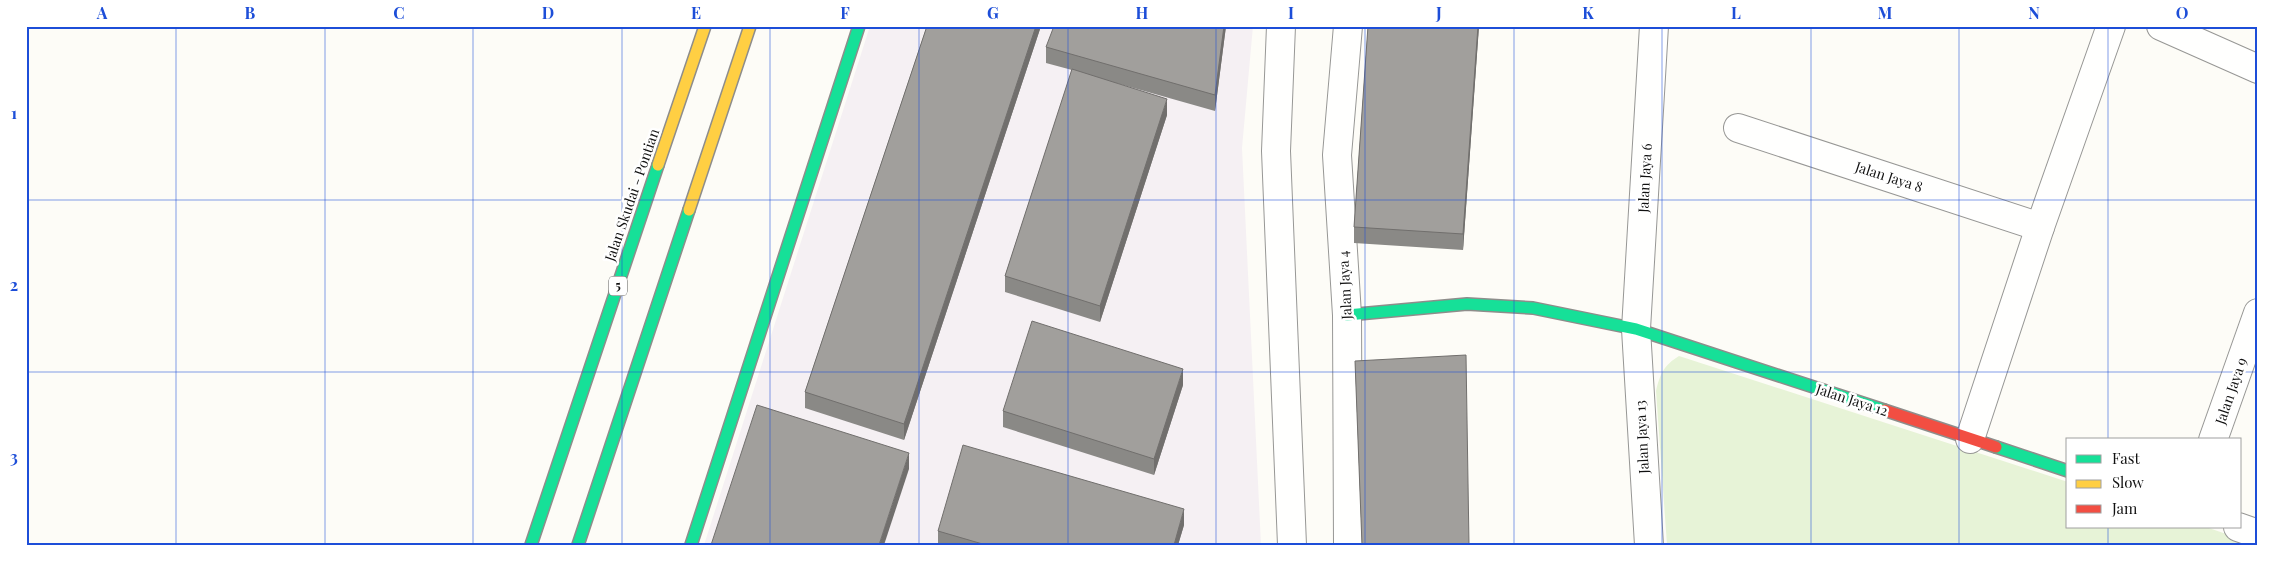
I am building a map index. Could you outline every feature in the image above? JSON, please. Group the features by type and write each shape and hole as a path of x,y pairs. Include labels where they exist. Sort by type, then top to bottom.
{"main road":[{"name":"Jalan Skudai - Pontian","path":"531,545 705,26"},
{"path":"578,545 750,26"},
{"path":"691,545 859,26"},
{"name":"Jalan Jaya 12","path":"1347,315 1467,304 1533,308 1636,329 2066,470"}],"street":[{"path":"1281,26 1276,151 1292,545"},
{"name":"Jalan Jaya 4","path":"1348,26 1337,155 1347,315 1348,545"},
{"name":"Jalan Jaya 6","path":"1636,329 1654,26"},
{"path":"1970,439 2040,227 2111,26"},
{"path":"2161,26 2258,69"},
{"name":"Jalan Jaya 8","path":"1738,128 2040,227"},
{"name":"Jalan Jaya 9","path":"2214,438 2258,314"},
{"name":"Jalan Jaya 13","path":"1636,329 1649,545"},
{"path":"2241,528 2258,534"}],"shaded area":[{"path":"870,26 1253,26 1242,148 1261,545 704,545"}],"green space":[{"path":"1679,356 2066,481 2066,528 2209,528 2258,545 1667,545 1656,391 1663,370"}],"building":[{"path":"927,26 1036,26 904,424 805,392"},
{"path":"1054,26 1224,26 1215,95 1046,47"},
{"path":"1368,26 1478,26 1463,234 1354,227"},
{"path":"1072,69 1167,99 1100,306 1005,276"},
{"path":"1032,321 1183,369 1154,459 1003,411"},
{"path":"1466,355 1469,545 1362,545 1355,361"},
{"path":"757,405 909,453 879,545 711,545"},
{"path":"963,445 1184,509 1174,545 986,545 938,531"}],"traffic: fast":[{"path":"691,545 859,26"},
{"path":"531,545 658,165"},
{"path":"578,545 689,210"},
{"path":"1347,315 1467,304 1533,308 1636,329 1884,410"},
{"path":"1996,447 2066,470"}],"traffic: slow":[{"path":"658,165 705,26"},
{"path":"689,210 750,26"}],"traffic: jam":[{"path":"1884,410 1996,447"}]}
